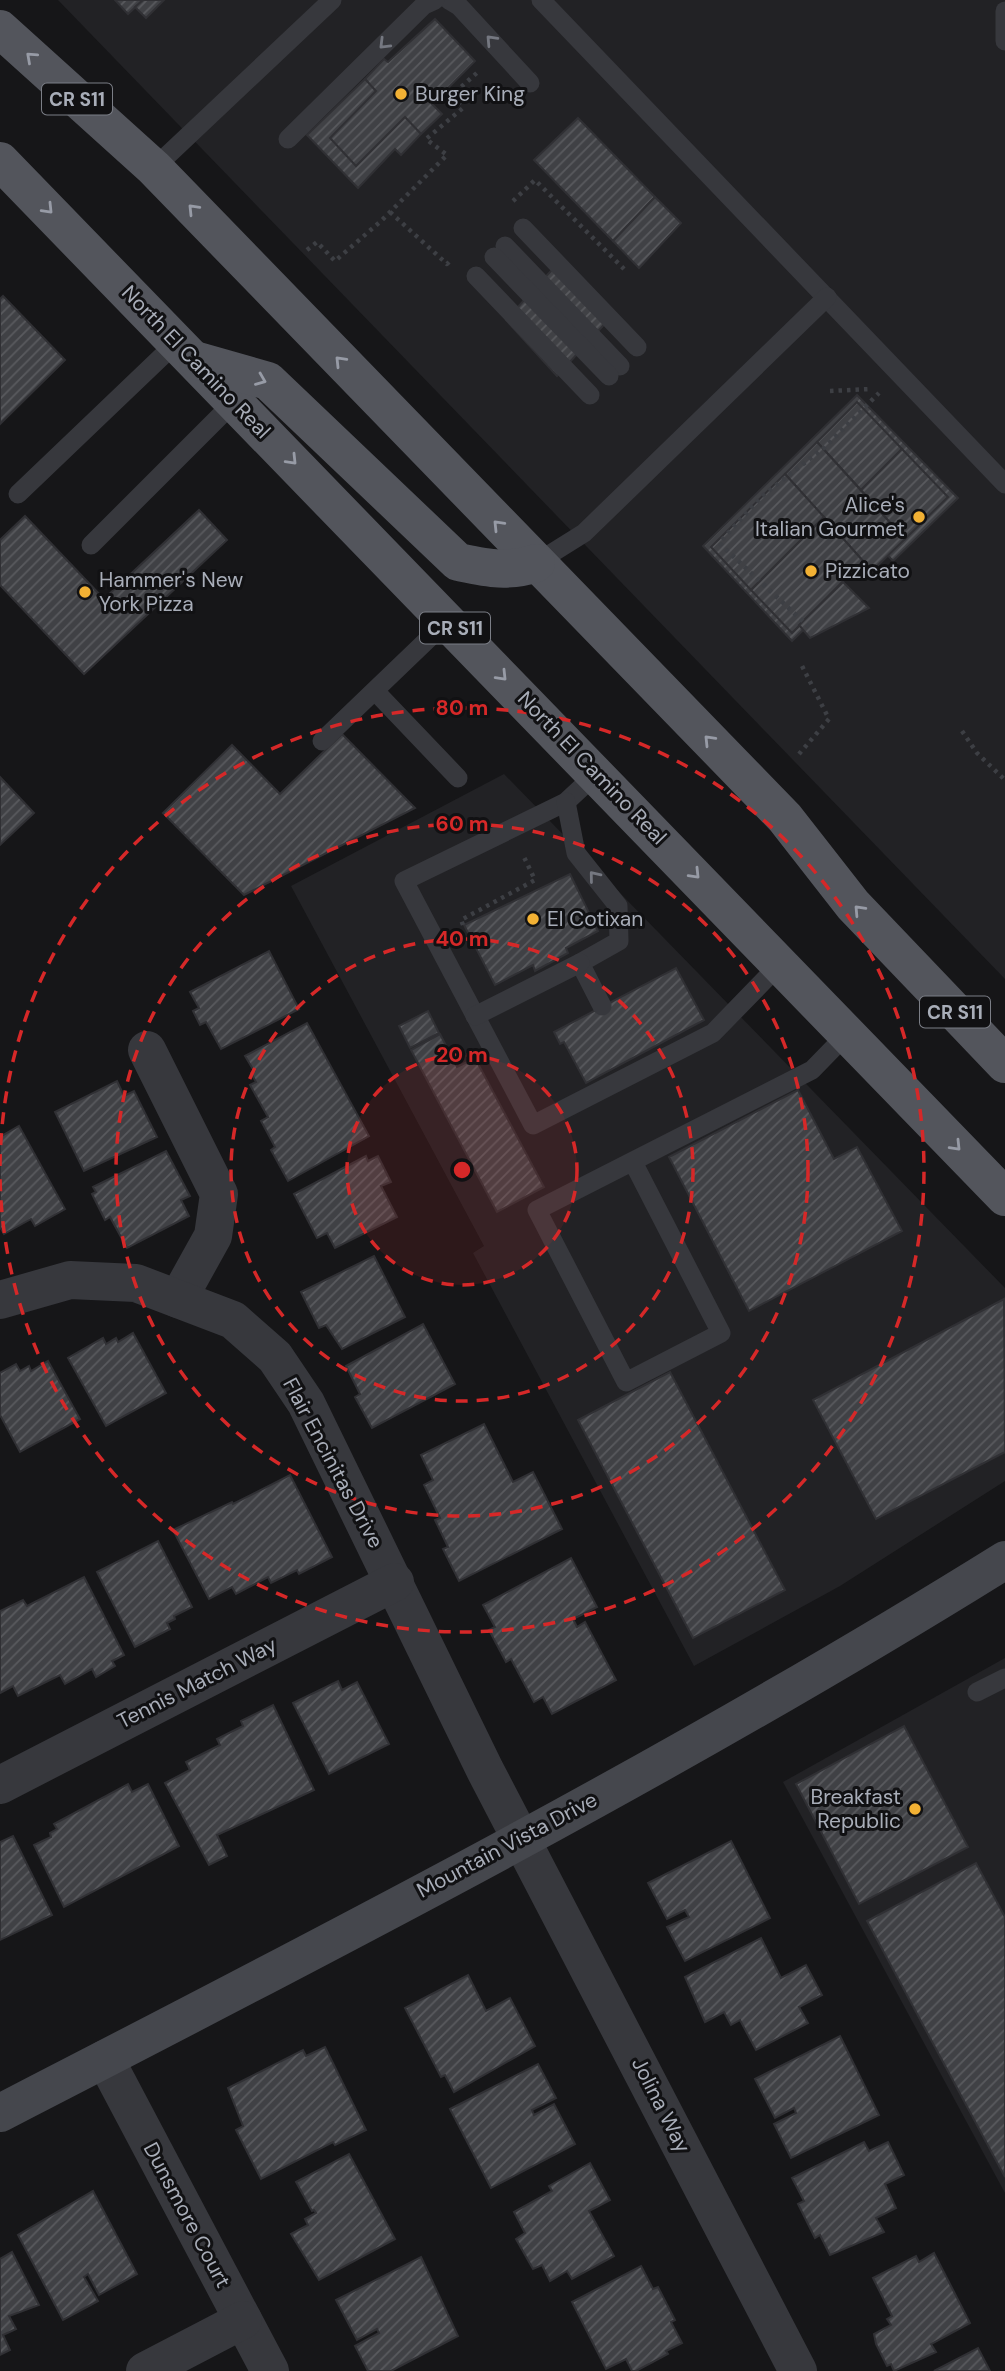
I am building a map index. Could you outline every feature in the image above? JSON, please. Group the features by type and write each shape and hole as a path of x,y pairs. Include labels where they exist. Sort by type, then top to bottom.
{"main road":[{"name":"CR S11","path":"0,29 154,168 785,818 853,905 1005,1064"},
{"name":"North El Camino Real","path":"0,161 781,963 1005,1198"},
{"path":"187,351 268,381 458,562 496,570 516,570 536,563"},
{"name":"Mountain Vista Drive","path":"0,2113 522,1839 850,1656 1005,1560"}],"street":[{"path":"148,1050 219,1194 214,1236 177,1299"},
{"name":"Flair Encinitas Drive","path":"0,1300 69,1280 136,1283 233,1320 275,1357 306,1403 473,1746 522,1839"},
{"name":"Tennis Match Way","path":"0,1785 395,1582"},
{"name":"Jolina Way","path":"522,1839 798,2371"},
{"name":"Dunsmore Court","path":"105,2059 270,2371"},
{"path":"145,2371 243,2320"}],"lane":[{"path":"154,168 332,0"},
{"path":"288,139 424,5 435,0"},
{"path":"449,0 460,6 530,83"},
{"path":"541,0 1005,484"},
{"path":"1005,12 1005,41"},
{"path":"523,228 638,348"},
{"path":"500,252 614,371"},
{"path":"476,276 590,395"},
{"path":"536,563 584,533 827,297"},
{"path":"18,494 187,351"},
{"path":"91,545 235,401"},
{"path":"322,741 448,620"},
{"path":"374,691 458,778"},
{"path":"597,774 566,802 404,881 533,1125 634,1065 713,1033 781,963"},
{"path":"475,1016 619,942 618,906 576,853 566,802"},
{"path":"580,963 603,1006"},
{"path":"633,1162 721,1333 625,1382 537,1210 813,1070 848,1033"},
{"path":"977,1692 1005,1678"}],"path":[{"path":"307,250 317,242 335,261 381,221 447,155 426,139 463,108 452,95 501,51"},
{"path":"809,626 719,543 762,496 825,447 884,388 830,391"},
{"path":"799,754 829,719 801,664"},
{"path":"962,731 977,753 1005,780"},
{"path":"466,930 461,920 535,880 510,829"}],"shaded area":[{"path":"58,0 1005,0 1005,979 765,731"},
{"path":"504,774 1005,1288 1005,1481 840,1586 694,1666 473,1253 484,1246 291,886"},
{"path":"1005,1658 1005,2193 783,1782"}],"building":[{"path":"115,0 143,0 128,14"},
{"path":"143,0 164,0 146,18 135,7"},
{"name":"Burger King","path":"435,19 475,61 432,104 442,114 421,134 410,123 358,176 319,135 369,84 365,79 384,59 388,62"},
{"path":"365,79 376,91 330,138 356,166 405,117 421,134 401,155 395,149 358,188 307,135"},
{"path":"578,118 655,197 613,241 534,160"},
{"path":"655,197 681,223 639,268 613,241"},
{"path":"561,260 612,316 557,376 506,320"},
{"path":"3,296 65,360 0,424 0,299"},
{"name":"Alice's Italian Gourmet","path":"857,395 958,498 893,561 859,524 876,507 893,525 920,498 856,431 735,547 791,606 801,596 793,589 809,571 837,597 792,641 703,546"},
{"name":"Alice's Italian Gourmet","path":"857,402 902,449 861,490 817,442"},
{"path":"817,442 905,539 872,571 785,474"},
{"path":"902,449 948,497 905,539 861,490"},
{"path":"785,474 824,517 751,590 711,547"},
{"path":"199,510 227,540 84,674 0,585 0,540 25,516 104,599"},
{"name":"Pizzicato","path":"824,517 863,561 792,633 751,590"},
{"path":"843,582 869,608 810,638 799,625"},
{"path":"342,734 415,808 244,895 163,813 232,745 280,794"},
{"path":"0,777 34,813 0,845"},
{"path":"570,874 598,931 566,948 568,953 535,971 533,965 495,985 464,925"},
{"path":"269,951 299,1009 221,1049 206,1022 200,1025 193,1011 199,1008 190,992"},
{"path":"676,968 704,1020 586,1083 564,1042 560,1044 554,1032"},
{"path":"428,1011 439,1033 410,1048 399,1026"},
{"path":"307,1023 369,1136 288,1181 271,1150 275,1147 261,1121 268,1117 250,1085 256,1082 251,1073 254,1071 245,1056"},
{"path":"440,1034 457,1067 475,1058 544,1187 497,1212 411,1050"},
{"path":"117,1081 124,1096 134,1091 157,1137 84,1171 55,1112"},
{"path":"798,1090 834,1159 857,1147 902,1231 749,1311 669,1157"},
{"path":"19,1126 65,1209 35,1226 31,1219 4,1234 0,1227 0,1137"},
{"path":"166,1151 190,1196 181,1200 189,1216 127,1248 110,1217 105,1220 92,1194 96,1192 93,1187"},
{"path":"366,1156 368,1161 378,1156 391,1182 381,1186 397,1217 335,1248 327,1233 317,1238 294,1194"},
{"path":"374,1256 405,1317 342,1349 326,1325 319,1328 301,1292"},
{"path":"1004,1299 1005,1452 876,1519 813,1400"},
{"path":"423,1324 455,1384 372,1428 355,1397 360,1394 346,1366"},
{"path":"133,1333 166,1393 106,1426 68,1358 103,1338 106,1344 116,1338 118,1342"},
{"path":"48,1361 80,1419 20,1452 0,1415 0,1373 16,1364 20,1371 29,1366 31,1371"},
{"path":"670,1372 785,1590 693,1638 578,1420"},
{"path":"484,1424 513,1482 533,1472 562,1529 459,1581 443,1549 448,1547 435,1520 440,1518 424,1485 433,1480 421,1455"},
{"path":"290,1475 332,1557 299,1574 297,1570 271,1583 268,1577 236,1594 232,1587 209,1599 173,1530"},
{"path":"158,1541 192,1607 174,1616 175,1619 167,1623 170,1629 135,1647 97,1572"},
{"path":"571,1558 597,1607 573,1619 577,1627 585,1622 616,1680 552,1714 543,1697 534,1702 511,1659 506,1662 489,1630 495,1627 483,1605"},
{"path":"84,1577 124,1655 112,1661 115,1666 96,1677 92,1669 65,1684 60,1675 18,1696 13,1686 0,1693 0,1611 23,1600 27,1606"},
{"path":"338,1681 342,1690 357,1682 389,1744 329,1774 293,1703"},
{"path":"273,1705 314,1790 217,1835 227,1856 209,1865 165,1783 190,1770 186,1762 220,1745 217,1739 243,1726 241,1721"},
{"path":"904,1726 968,1847 859,1904 796,1784"},
{"path":"128,1784 132,1792 148,1784 179,1846 64,1907 34,1845 51,1837 50,1833 57,1829 54,1824"},
{"path":"13,1836 52,1915 0,1940 0,1842"},
{"path":"731,1841 770,1918 685,1961 667,1927 689,1917 685,1910 667,1919 648,1883"},
{"path":"976,1863 1005,1917 1005,2177 867,1921"},
{"path":"761,1938 781,1978 806,1965 822,1995 799,2007 808,2023 756,2050 740,2020 731,2025 724,2012 705,2022 685,1977"},
{"path":"468,1975 486,2011 510,1998 535,2046 454,2092 445,2075 441,2077 405,2008"},
{"path":"840,2036 879,2115 791,2158 774,2124 796,2113 794,2108 775,2118 755,2079"},
{"path":"325,2047 366,2130 335,2145 333,2142 261,2179 236,2130 243,2126 228,2088 303,2050 306,2056"},
{"path":"538,2064 556,2098 532,2110 534,2115 554,2104 575,2144 491,2188 450,2109"},
{"path":"864,2142 869,2151 888,2142 904,2175 885,2184 896,2208 876,2218 884,2232 830,2255 820,2235 815,2238 798,2204 804,2201 792,2178"},
{"path":"349,2154 395,2239 319,2280 291,2234 308,2225 305,2219 316,2213 312,2211 296,2182"},
{"path":"590,2163 610,2200 589,2211 614,2256 572,2279 567,2271 550,2281 542,2265 533,2269 516,2239 525,2233 514,2212 552,2191 549,2186"},
{"path":"93,2191 137,2274 99,2295 88,2274 84,2277 98,2301 63,2320 18,2235"},
{"path":"12,2252 39,2305 9,2316 16,2329 3,2335 10,2350 0,2355 0,2259"},
{"path":"934,2253 970,2323 931,2344 936,2352 894,2371 891,2364 887,2366 876,2344 874,2334 891,2325 887,2319 892,2316 873,2278 916,2256 919,2262"},
{"path":"421,2257 458,2336 391,2371 368,2371 355,2346 379,2333 377,2329 357,2340 336,2300"},
{"path":"641,2266 653,2289 658,2287 675,2320 671,2322 682,2343 666,2351 668,2354 636,2371 632,2371 626,2359 606,2369 572,2302"},
{"path":"978,2348 990,2371 934,2371"}],"place":[{"name":"Burger King","path":"401,94"},
{"name":"Alice's Italian Gourmet","path":"919,517"},
{"name":"Pizzicato","path":"811,571"},
{"name":"Hammer's New York Pizza","path":"85,592"},
{"name":"El Cotixan","path":"533,919"},
{"name":"Breakfast Republic","path":"915,1809"}]}
